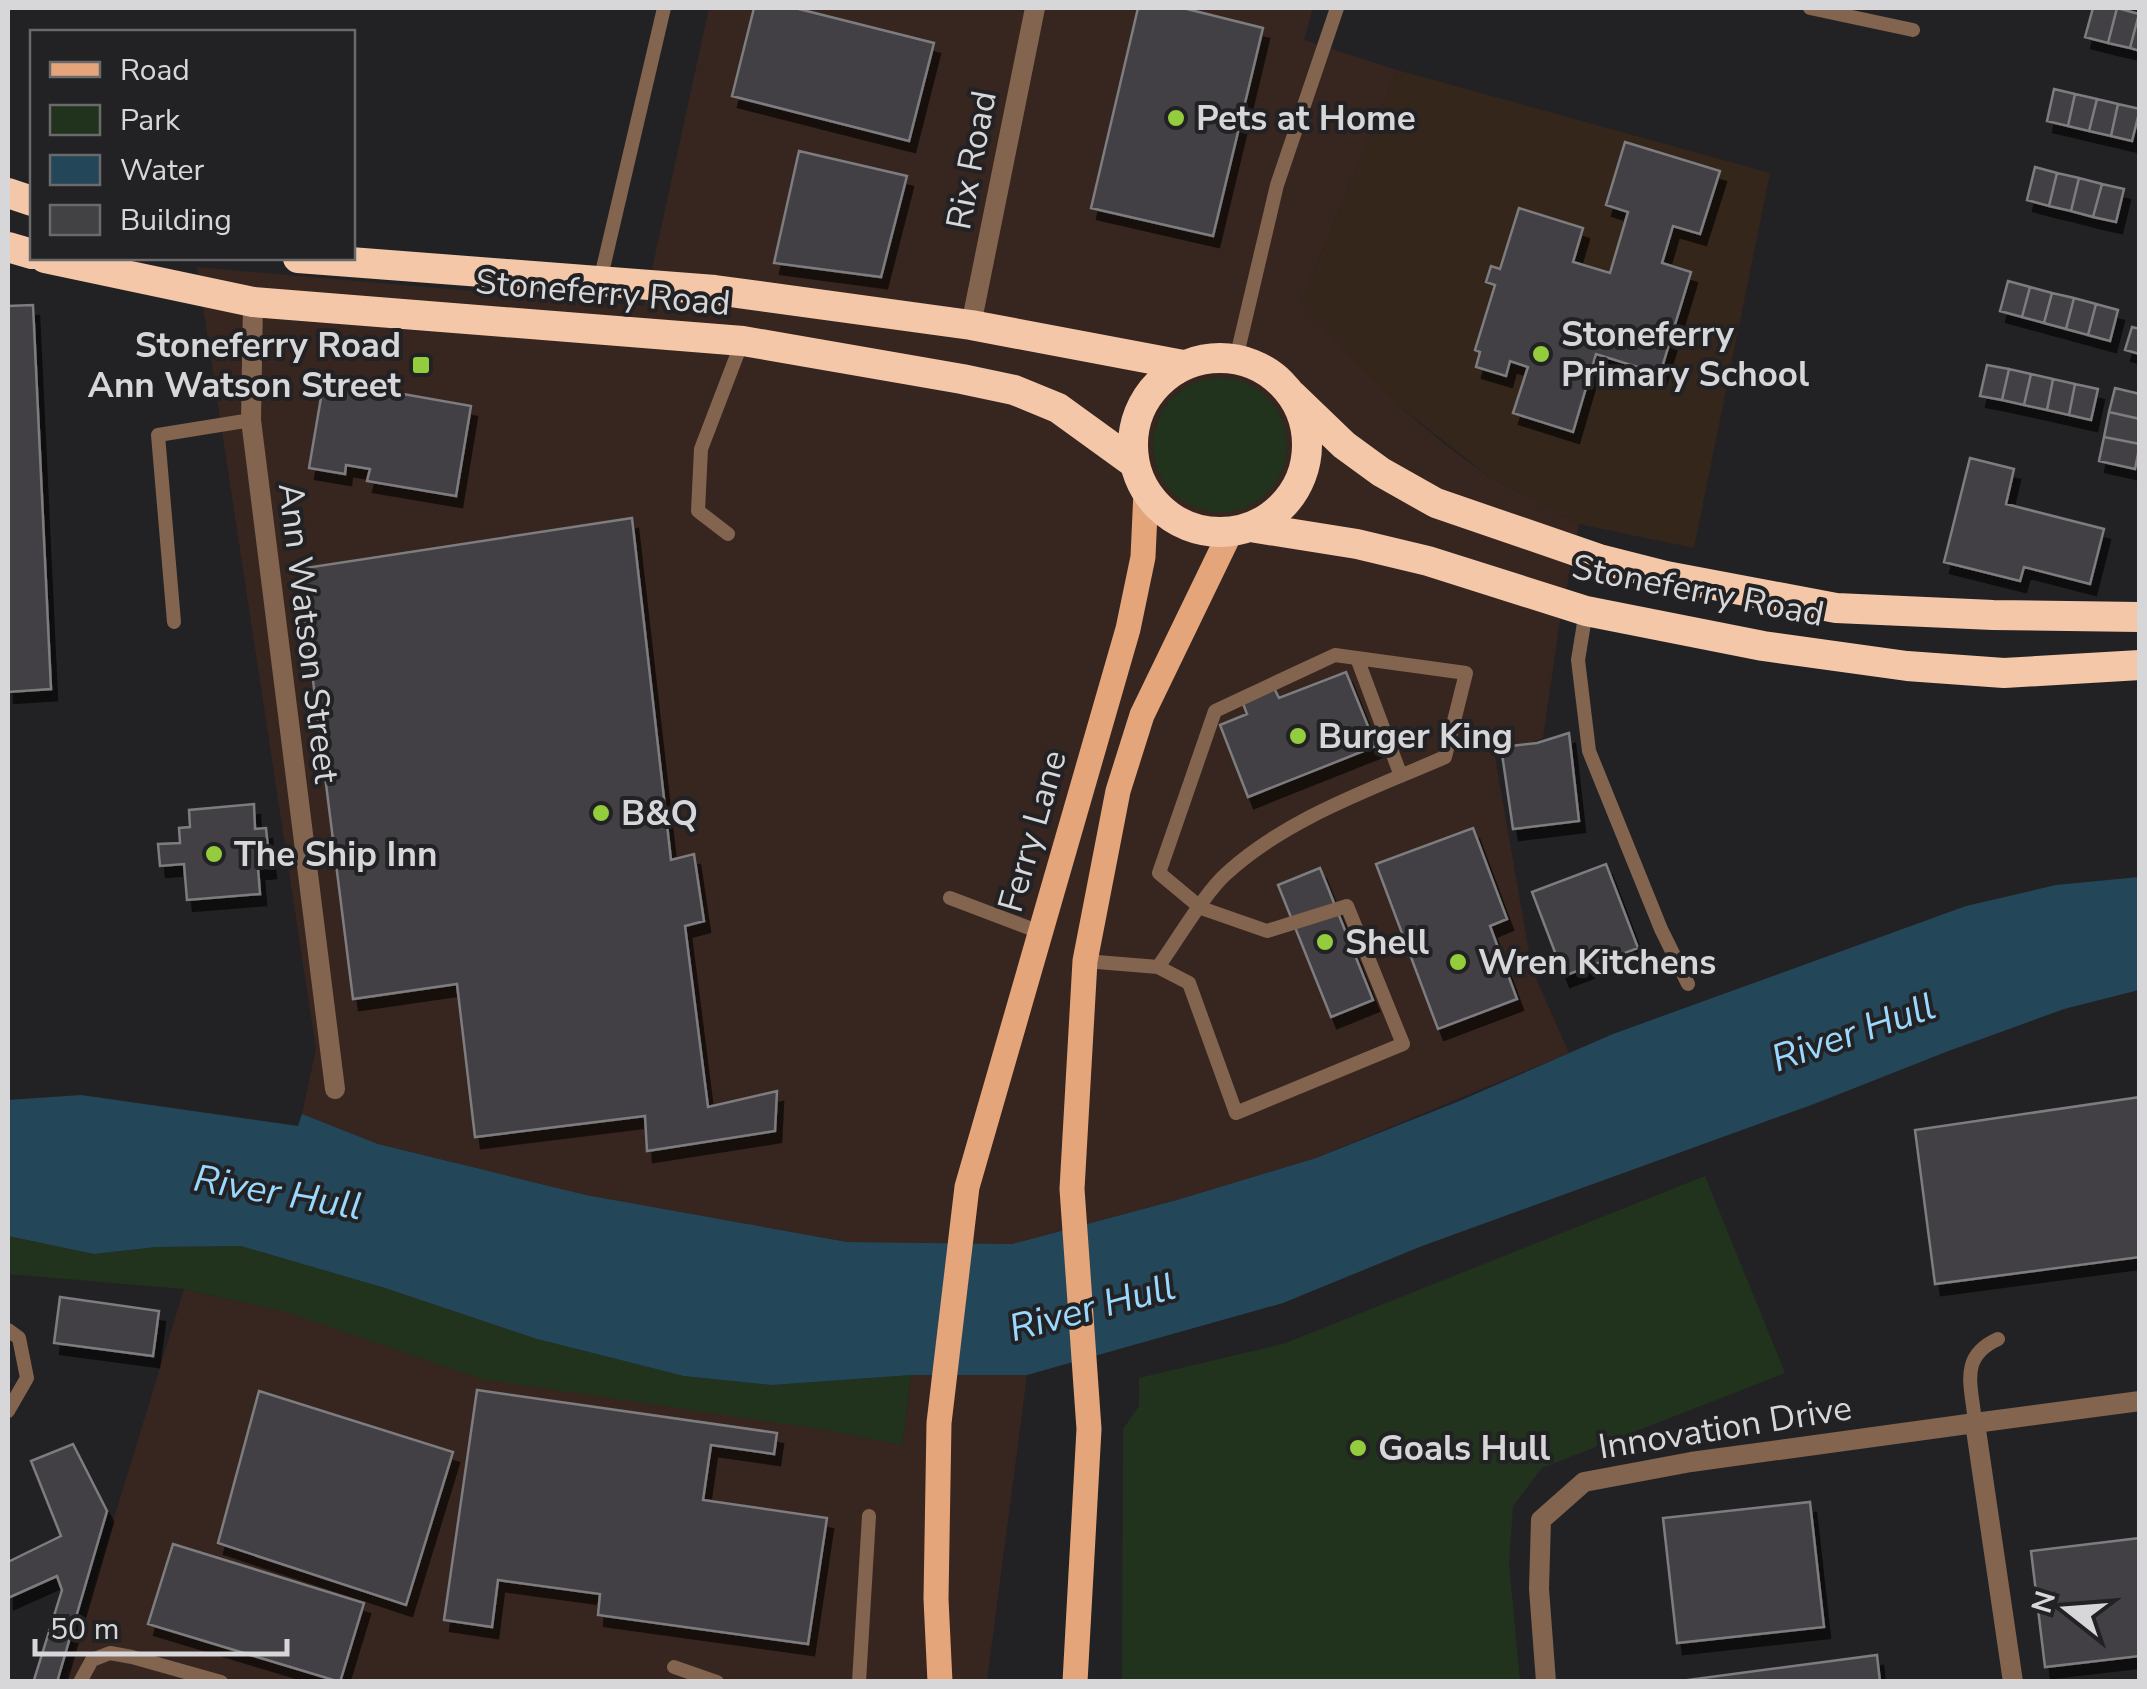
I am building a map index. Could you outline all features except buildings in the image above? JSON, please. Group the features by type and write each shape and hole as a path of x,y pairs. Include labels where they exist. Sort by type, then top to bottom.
{"highway":[{"name":"Stoneferry Road","path":"54,260 252,302 743,341 1014,390 1058,408 1140,477"},
{"name":"Stoneferry Road","path":"324,260 715,290 971,326 1183,365"},
{"path":"1209,358 1236,359 1267,372 1292,396 1303,419 1307,445 1303,471 1292,495 1273,514 1241,529 1206,531 1183,524 1162,510 1140,477 1133,434 1142,406 1159,382 1183,365 1209,358"},
{"name":"Stoneferry Road","path":"1292,396 1344,446 1380,472 1436,503 1599,559 1666,576 1836,608 2140,617"},
{"name":"Stoneferry Road","path":"1241,529 1308,534 1428,561 1586,611 1746,642 1907,666 2004,672 2140,665"}],"main road":[{"name":"Ferry Lane","path":"940,1682 936,1599 938,1424 967,1187 1128,629 1143,557 1140,477"},
{"name":"Ferry Lane","path":"1075,1682 1089,1429 1072,1189 1085,962 1118,791 1142,715 1241,529"}],"street":[{"name":"Rix Road","path":"971,326 1035,8"},
{"name":"Ann Watson Street","path":"252,302 251,420 334,1089"},
{"name":"Innovation Drive","path":"1546,1682 1539,1589 1541,1520 1584,1482 1692,1462 2140,1401"},
{"path":"1975,1423 2013,1682"}],"lane":[{"path":"600,281 664,8"},
{"path":"1236,359 1277,185 1337,8"},
{"path":"1810,8 1913,30"},
{"path":"728,534 698,511 701,449 743,341"},
{"path":"174,622 158,435 251,420"},
{"path":"1586,611 1578,660 1589,751 1661,929 1688,984"},
{"path":"1085,962 1158,967 1190,983 1236,1113 1403,1044 1347,906 1267,931 1200,908 1159,872 1215,711 1335,655 1466,673 1445,756 1301,820 1224,874 1200,908 1158,967"},
{"path":"1357,658 1401,776"},
{"path":"950,898 1040,932"},
{"path":"8,1330 19,1338 27,1378 8,1412"},
{"path":"1975,1423 1970,1363 1976,1352 1998,1339"},
{"path":"859,1682 869,1516"},
{"path":"80,1682 92,1660 110,1653 221,1682"},
{"path":"674,1667 716,1682"}],"shaded area":[{"path":"709,8 1313,8 1304,40 1397,70 1301,303 1398,405 1447,446 1491,478 1579,524 1543,738 1495,757 1532,969 1569,1053 1316,1158 1012,1244 847,1242 586,1195 378,1144 302,1114 316,1049 197,267 644,306","holes":["1179,391 1270,400 1281,416 1287,454 1281,473 1256,502 1161,477 1154,460 1156,423"]},
{"name":"Stoneferry Primary School","path":"1397,70 1770,173 1694,548 1579,524 1491,478 1398,405 1301,303"},
{"path":"184,1289 902,1445 911,1375 1027,1375 987,1681 64,1682"}],"green space":[{"path":"1220,378 1246,383 1267,398 1282,419 1287,445 1282,471 1267,492 1246,507 1220,512 1194,507 1173,492 1158,471 1153,445 1158,419 1173,398 1194,383"},
{"name":"Goals Hull","path":"1705,1176 1785,1373 1542,1468 1513,1506 1509,1563 1520,1681 1122,1681 1123,1429 1139,1406 1139,1378 1283,1344"},
{"path":"8,1236 94,1254 156,1247 241,1246 385,1288 537,1339 684,1376 772,1385 911,1375 902,1445 827,1430 481,1379 287,1312 184,1289 8,1274"}],"water":[{"name":"River Hull","path":"2139,877 2139,990 2064,1009 1951,1050 1814,1104 1422,1246 1283,1303 1027,1375 911,1375 772,1385 684,1376 537,1339 385,1288 241,1246 156,1247 94,1254 8,1236 8,1100 81,1095 298,1126 302,1114 378,1144 586,1195 847,1242 1012,1244 1316,1158 1613,1034 1966,906 2056,885"}],"place":[{"name":"Pets at Home","path":"1176,118"},
{"name":"Stoneferry Primary School","path":"1541,354"},
{"name":"Stoneferry Road Ann Watson Street","path":"421,365"},
{"name":"Burger King","path":"1298,736"},
{"name":"B&Q","path":"601,813"},
{"name":"The Ship Inn","path":"214,854"},
{"name":"Shell","path":"1325,942"},
{"name":"Wren Kitchens","path":"1458,962"},
{"name":"Goals Hull","path":"1358,1448"}]}
